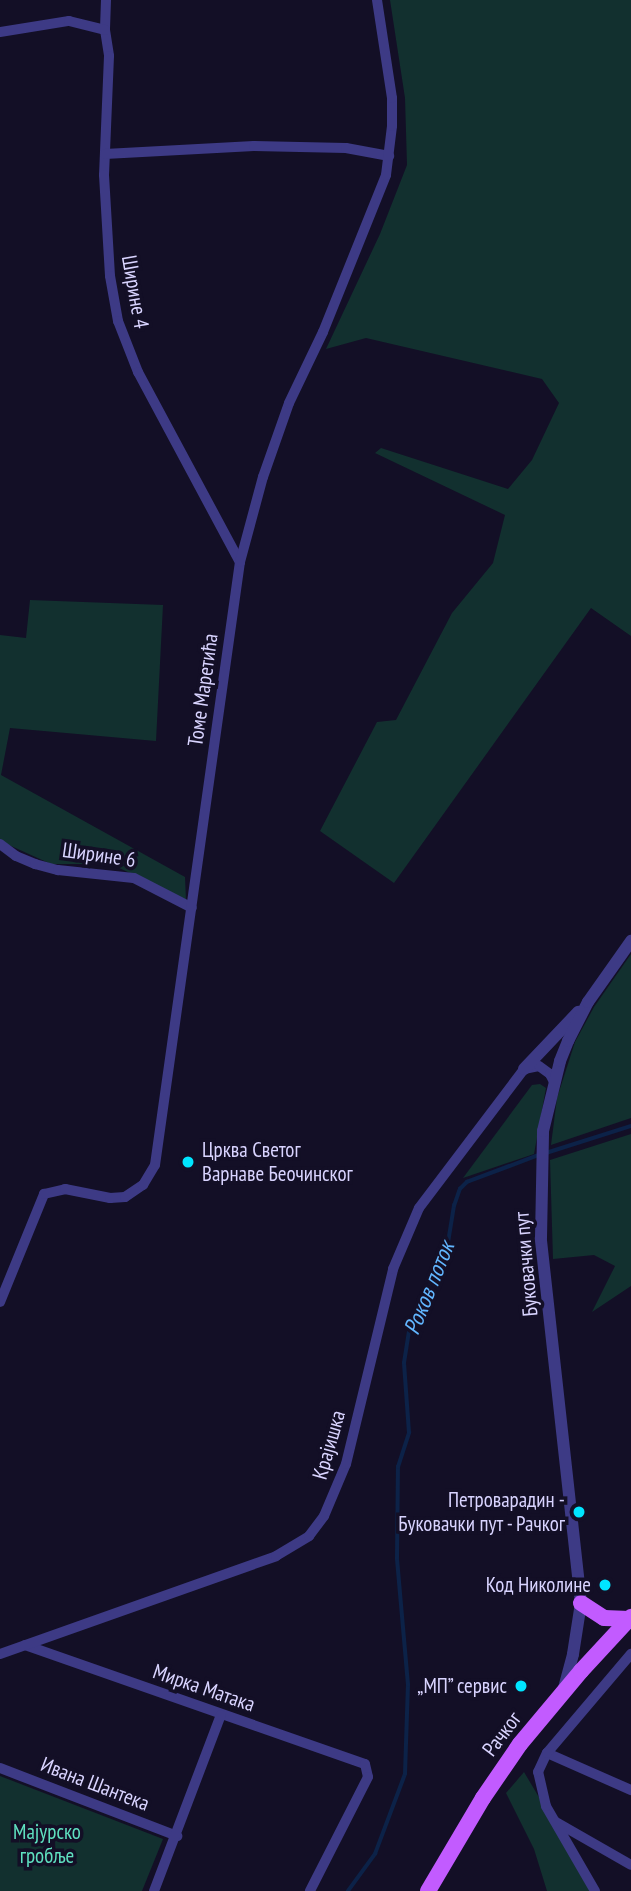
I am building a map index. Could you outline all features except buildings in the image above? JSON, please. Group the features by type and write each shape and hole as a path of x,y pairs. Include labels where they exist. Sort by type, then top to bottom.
{"main road":[{"path":"581,1603 604,1619 630,1618"},
{"name":"Рачког","path":"428,1891 496,1777 563,1692 630,1618"}],"street":[{"name":"Ширине 4","path":"106,0 105,30 109,57 105,154 109,264 122,338 191,476 240,562"},
{"name":"Томе Маретића","path":"0,1303 44,1194 65,1189 121,1198 137,1191 151,1172 158,1150 240,562 263,477 289,403 323,332 377,203 389,156 392,97 377,0"},
{"path":"0,32 69,21 105,30"},
{"path":"105,154 254,146 346,148 389,156"},
{"name":"Ширине 6","path":"0,844 16,856 35,864 135,878 192,908"},
{"name":"Буковачки пут","path":"563,1692 573,1654 581,1603 541,1238 541,1155 554,1082 568,1041 588,1002 631,942"},
{"path":"524,1069 588,1002"},
{"path":"524,1069 539,1066 550,1074 554,1082"},
{"name":"Крајишка","path":"0,1654 276,1556 295,1547 316,1528 333,1497 345,1464 393,1269 409,1228 432,1188 524,1069"},
{"name":"Мирка Матака","path":"25,1645 359,1761 368,1769 369,1777 310,1891"},
{"path":"595,1891 546,1806 538,1782 541,1761 631,1654"},
{"path":"154,1891 221,1715"},
{"path":"547,1753 631,1790"},
{"name":"Ивана Шантека","path":"0,1768 177,1836"},
{"path":"556,1821 631,1865"}],"green space":[{"path":"390,0 631,0 631,636 591,608 394,883 320,831 377,722 396,720 452,613 493,563 505,515 375,453 381,448 508,489 532,460 559,403 542,379 366,338 326,349 380,234 407,165 405,98"},
{"path":"30,600 163,605 156,741 10,728 1,775 185,877 186,900 111,864 51,864 0,841 0,635 26,638"},
{"path":"631,954 631,1118 551,1145 557,1098 575,1042 594,1007"},
{"path":"540,1084 546,1088 534,1154 463,1178 532,1085"},
{"path":"631,1134 631,1286 592,1312 615,1266 594,1255 553,1259 550,1160"},
{"path":"524,1772 596,1891 547,1891 534,1849 506,1793"},
{"name":"Мајурско гробље","path":"0,1776 163,1839 142,1891 0,1891"}],"waterway":[{"name":"Роков поток","path":"546,1153 631,1126"},
{"name":"Роков поток","path":"348,1891 375,1854 405,1774 408,1685 397,1558 398,1467 409,1433 404,1363 410,1326 447,1249 454,1206 460,1189 467,1182 539,1155"}],"place":[{"name":"Црква Светог Варнаве Беочинског","path":"188,1162"},
{"name":"Петроварадин - Буковачки пут - Рачког","path":"579,1512"},
{"name":"Код Николине","path":"605,1585"},
{"name":"„МП” сервис","path":"521,1686"}]}
